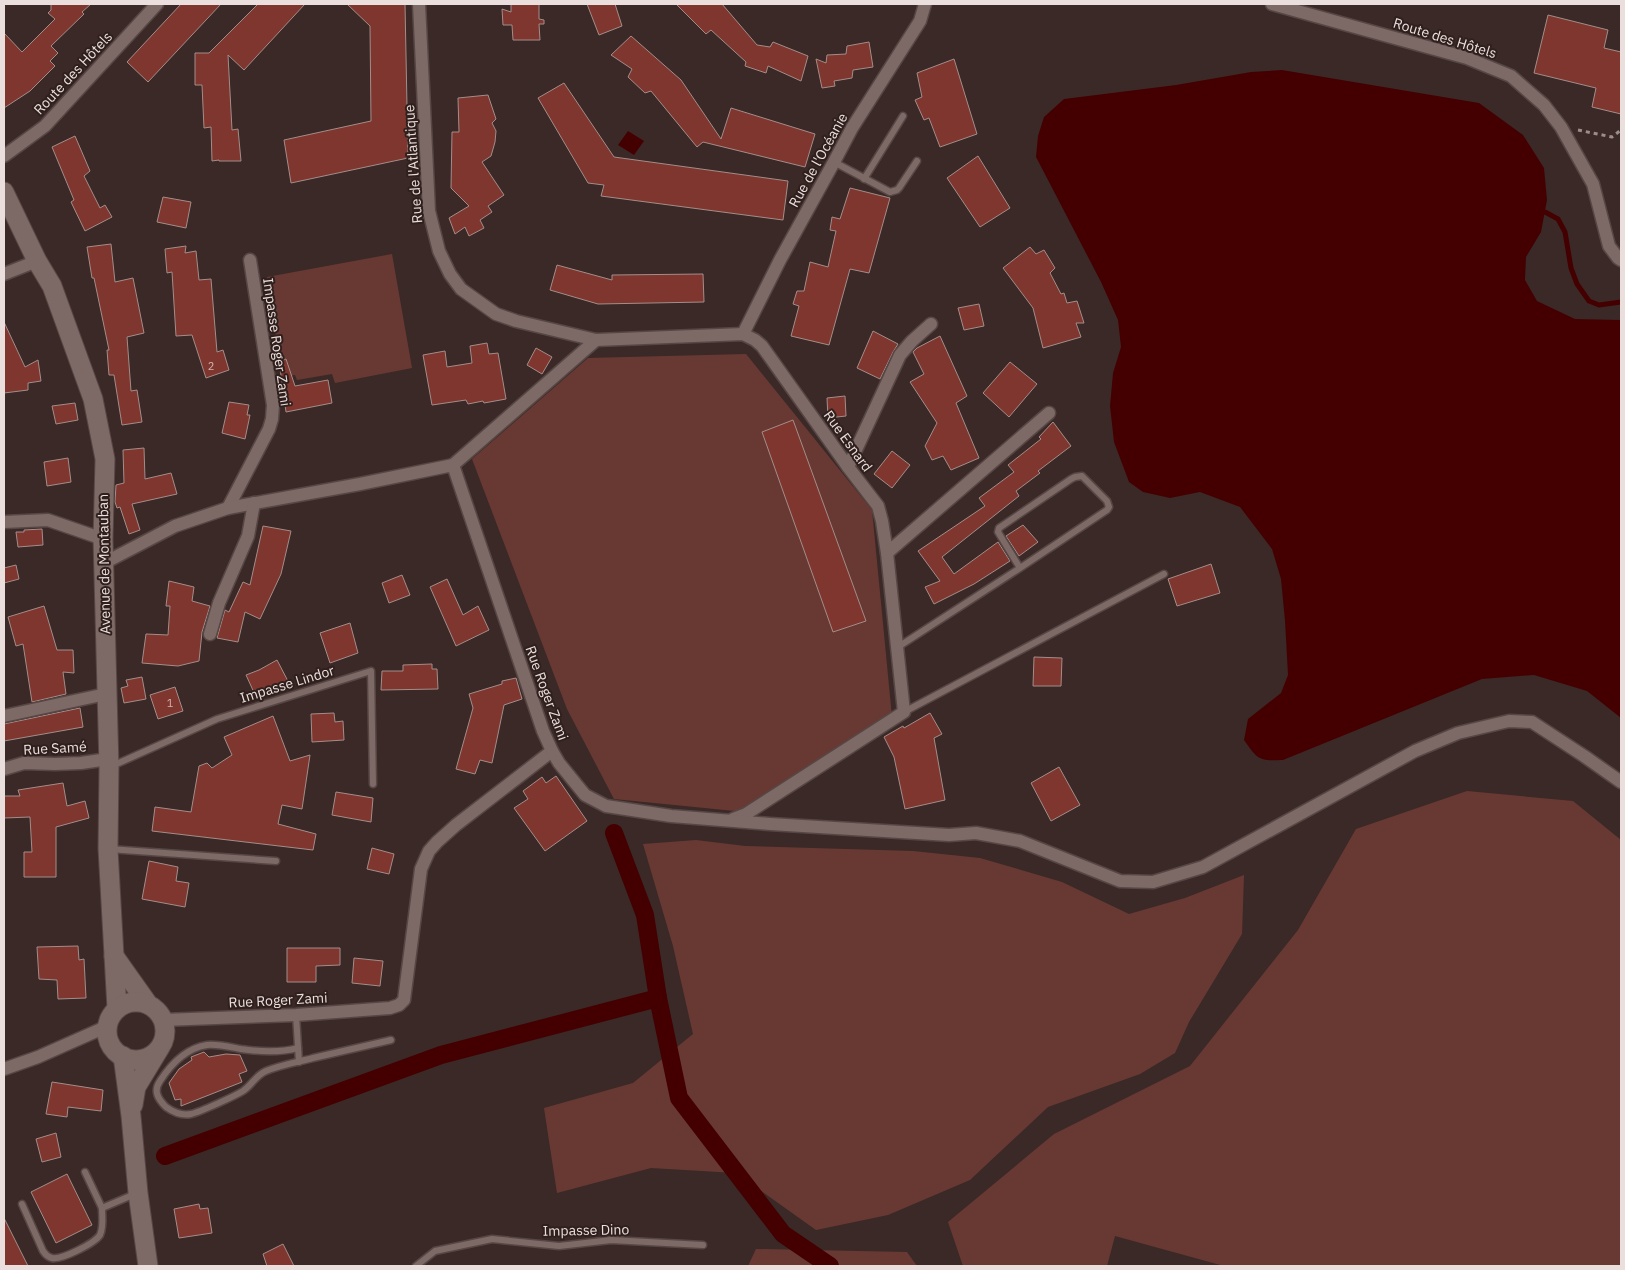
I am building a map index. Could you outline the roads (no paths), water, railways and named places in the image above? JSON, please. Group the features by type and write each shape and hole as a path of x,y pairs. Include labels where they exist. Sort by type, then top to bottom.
{"main road":[{"name":"Avenue de Montauban","path":"6,199 37,261 52,286 92,399 105,459 103,539 108,848 117,1009"},
{"path":"114,956 148,1004 154,1008 163,1020 165,1028 160,1047 136,1088 131,1116"},
{"path":"148,1004 137,1002 126,1004 117,1009 109,1020 108,1035 110,1044 123,1056 133,1059 153,1054 160,1047"},
{"path":"123,1056 148,1266"}],"street":[{"name":"Route des Hôtels","path":"4,156 45,126 157,4"},
{"name":"Rue de l'Atlantique","path":"419,4 429,210 439,251 450,274 461,289 496,314 516,321 596,340"},
{"name":"Rue de l'Océanie","path":"743,334 780,260 852,128 920,21 925,4"},
{"name":"Route des Hôtels","path":"1272,4 1467,58 1511,76 1544,105 1561,127 1593,184 1609,246 1621,260"},
{"name":"Impasse Roger Zami","path":"228,508 269,429 272,419 272,404 250,260"},
{"path":"4,274 37,261"},
{"path":"848,466 900,355 931,324"},
{"path":"104,563 175,526 228,508 452,465 596,340 743,334"},
{"name":"Rue Esnard","path":"743,334 762,346 878,506 887,553 904,712"},
{"path":"887,553 1049,413"},
{"name":"Rue Roger Zami","path":"163,1020 296,1015 390,1008 399,1005 404,1000 422,869 429,851 456,825 552,751 543,731 452,465"},
{"path":"210,634 219,603 248,536 254,503"},
{"path":"4,522 48,520 103,539"},
{"path":"4,716 106,694"},
{"path":"726,821 746,814 904,712"},
{"path":"552,751 559,763 585,795 606,806 671,816 726,821 949,835 976,833 1020,841 1120,881 1152,882 1203,867 1415,751 1458,733 1509,721 1532,722 1621,782"},
{"name":"Rue Samé","path":"4,769 24,763 108,763"},
{"path":"4,1069 38,1057 108,1026"}],"lane":[{"path":"864,179 903,116"},
{"path":"834,162 888,191 894,191 899,188 917,161"},
{"path":"898,646 1020,568 1107,510 1109,507 1107,501 1082,476 1071,479 999,528 998,532 1020,568"},
{"path":"904,712 1164,574"},
{"name":"Impasse Lindor","path":"108,763 216,718 371,671 373,784"},
{"path":"108,848 276,861"},
{"path":"296,1015 299,1062"},
{"path":"298,1048 279,1052 267,1052 207,1045 191,1050 167,1070 158,1084 157,1095 161,1102 172,1111 180,1114 190,1114 242,1092 252,1084 257,1075 265,1071 392,1040"},
{"path":"22,1204 46,1255 58,1258 88,1245 99,1236 103,1226 102,1208 85,1172"},
{"path":"102,1208 138,1193"},
{"name":"Impasse Dino","path":"416,1266 435,1251 492,1239 559,1246 611,1240 703,1245"}],"waterway":[{"path":"1545,212 1558,219 1565,232 1571,268 1577,284 1589,301 1599,305 1621,302"},
{"path":"614,833 645,915 658,998 679,1098 783,1234 830,1266"},
{"path":"165,1156 441,1055 658,998"}]}
